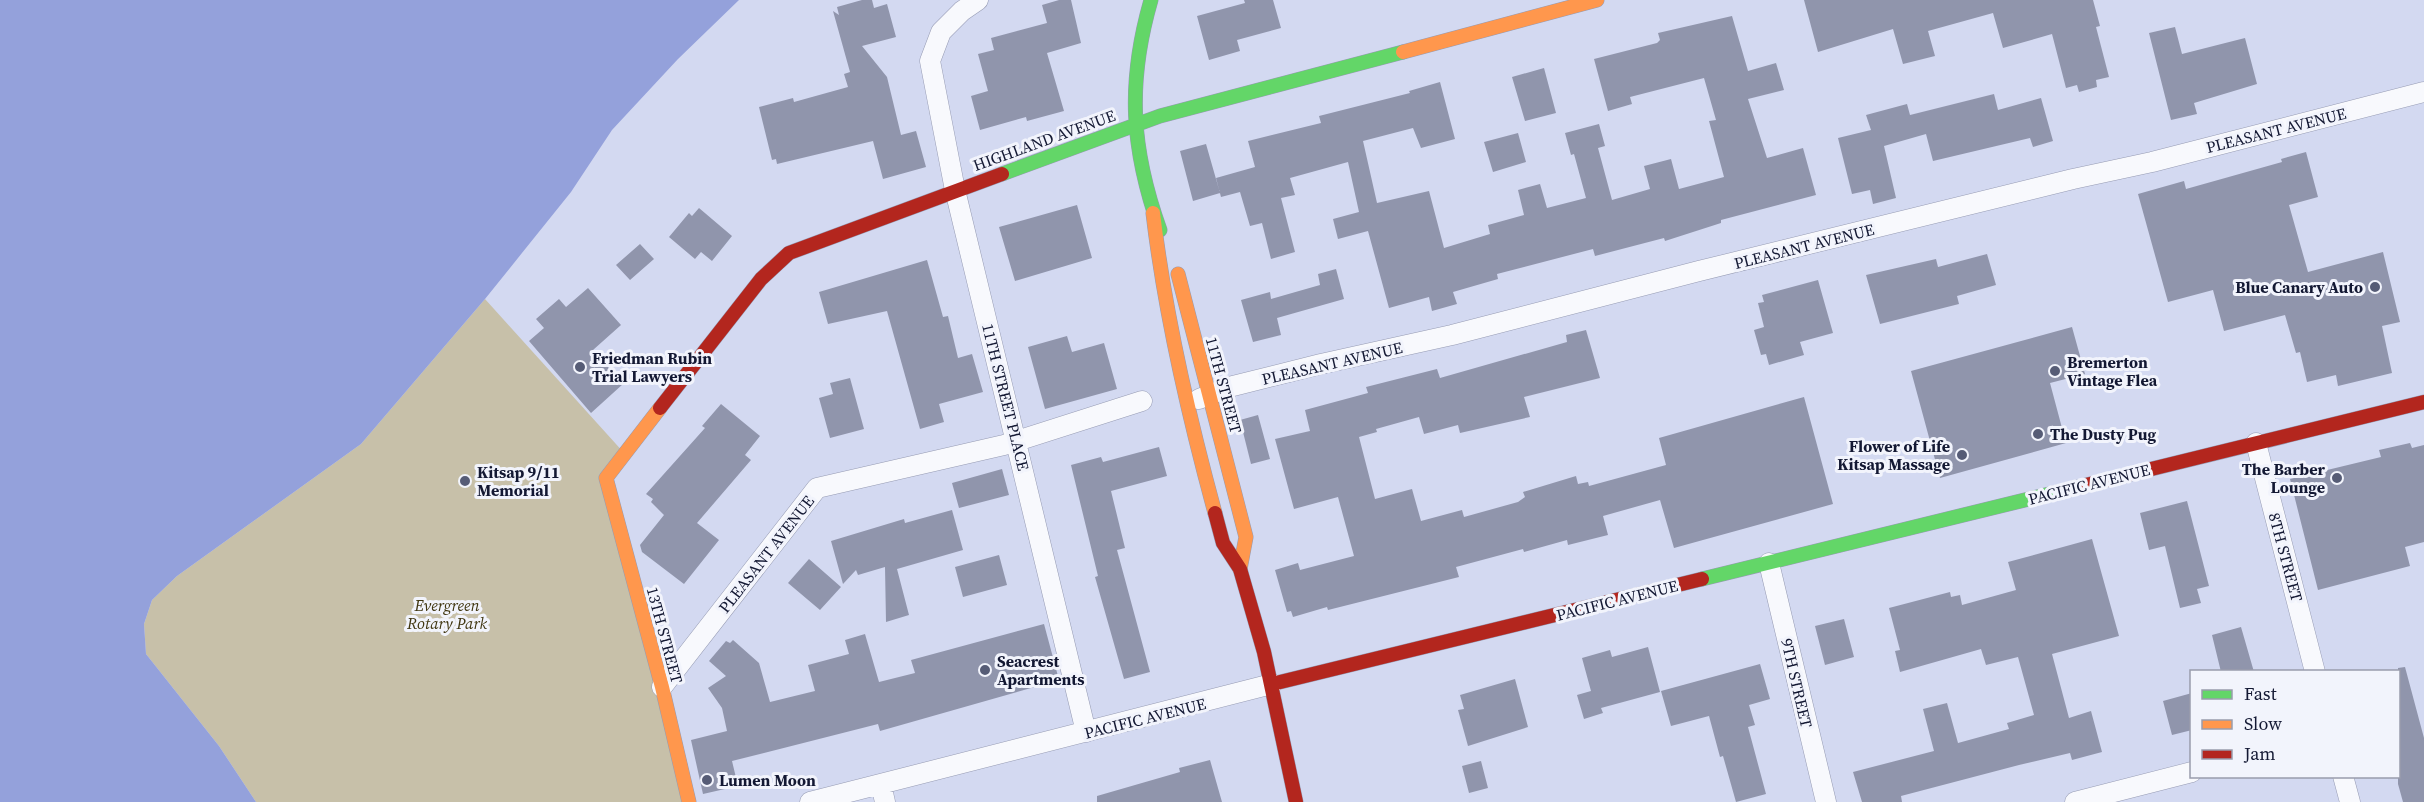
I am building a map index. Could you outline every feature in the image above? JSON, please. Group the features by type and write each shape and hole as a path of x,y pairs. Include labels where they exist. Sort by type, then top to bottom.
{"street":[{"name":"11TH STREET PLACE","path":"978,0 962,10 941,32 930,61 955,190 1086,732"},
{"name":"11TH STREET","path":"1151,0 1135,60 1134,124 1153,213 1159,263 1185,404 1223,543 1240,569 1272,684 1296,802"},
{"name":"HIGHLAND AVENUE","path":"606,478 761,279 789,253 1134,124 1597,0"},
{"name":"PLEASANT AVENUE","path":"1185,404 1229,387 1452,335 1699,271 2073,179 2152,162 2424,92"},
{"name":"11TH STREET","path":"1153,213 1176,267 1246,537 1240,569"},
{"name":"PLEASANT AVENUE","path":"662,687 818,488 1017,441 1142,401"},
{"name":"PACIFIC AVENUE","path":"810,802 883,793 1086,732 1272,684 2424,402"},
{"name":"8TH STREET","path":"2256,443 2314,670"},
{"name":"13TH STREET","path":"606,478 662,687 689,802"},
{"name":"9TH STREET","path":"1769,563 1826,802"},
{"path":"2075,802 2190,773"},
{"path":"2343,778 2350,802"}],"green space":[{"name":"Evergreen Rotary Park","path":"485,299 625,454 606,478 689,802 256,802 219,746 146,654 144,624 152,600 177,576 361,444"}],"water":[{"path":"0,0 739,0 678,59 612,130 571,192 485,299 361,444 177,576 152,600 144,624 146,654 219,746 256,802 0,802"}],"building":[{"path":"862,0 872,0 874,8 887,4 896,37 862,46 887,77 901,135 916,131 926,167 883,179 873,141 777,164 776,159 772,160 759,107 793,98 794,102 848,87 844,74 850,72 833,11 839,15 837,7"},
{"path":"1059,0 1071,0 1081,43 1047,53 1064,111 1027,121 1026,117 980,130 971,96 988,91 978,54 994,50 991,38 1047,23 1042,5"},
{"path":"1244,0 1273,0 1281,28 1237,40 1240,51 1209,60 1197,16 1245,3"},
{"path":"1804,0 2093,0 2100,26 2096,27 2109,77 2096,80 2097,87 2079,92 2077,85 2066,88 2052,34 2003,48 1993,13 1928,31 1935,56 1903,64 1893,29 1818,52"},
{"path":"1732,16 1748,71 1776,63 1784,90 1748,99 1767,158 1803,148 1816,195 1721,220 1721,223 1665,241 1664,238 1595,256 1593,249 1497,274 1498,279 1453,292 1457,304 1432,311 1429,297 1389,308 1368,231 1338,239 1333,219 1359,212 1348,162 1290,178 1295,195 1281,198 1295,252 1271,259 1262,223 1250,226 1240,192 1221,197 1216,178 1255,167 1248,141 1321,123 1319,116 1410,93 1409,91 1440,82 1455,139 1421,148 1413,128 1363,141 1377,203 1429,191 1444,248 1490,234 1488,225 1524,215 1518,190 1540,184 1547,208 1586,198 1574,154 1571,155 1565,133 1599,124 1605,146 1598,148 1612,200 1650,189 1644,166 1671,159 1679,189 1724,177 1709,121 1716,120 1704,78 1630,97 1632,104 1608,111 1594,59 1657,43 1660,40 1658,33"},
{"path":"2175,27 2182,54 2245,38 2257,84 2194,103 2197,114 2171,120 2149,33"},
{"path":"1544,68 1556,113 1525,121 1512,77"},
{"path":"1994,94 1998,110 2041,98 2053,141 2033,147 2030,138 1933,161 1926,134 1884,146 1896,198 1873,204 1870,190 1852,194 1838,138 1871,130 1866,115 1907,104 1910,115"},
{"path":"1518,133 1526,162 1493,172 1484,142"},
{"path":"1206,144 1220,193 1193,201 1180,151"},
{"path":"2306,152 2318,197 2289,205 2308,272 2383,252 2400,322 2382,326 2392,373 2338,386 2336,375 2307,382 2300,352 2296,353 2285,315 2224,331 2213,290 2168,302 2138,194 2184,181 2186,189 2282,162 2281,159"},
{"path":"1077,205 1092,258 1015,281 999,227"},
{"path":"699,208 732,236 712,261 701,252 695,259 669,237 689,213 692,216"},
{"path":"640,244 654,259 630,280 616,265"},
{"path":"1987,254 1996,285 1957,296 1959,304 1880,324 1866,275 1936,259 1938,267"},
{"path":"927,260 943,317 948,316 958,358 972,354 983,392 939,404 944,422 920,429 887,311 828,324 819,292"},
{"path":"1336,269 1344,299 1277,318 1281,335 1253,342 1241,300 1270,292 1271,299 1320,285 1318,274"},
{"path":"1818,280 1833,333 1800,342 1804,355 1769,365 1766,354 1761,355 1754,330 1764,327 1758,303 1764,302 1762,295"},
{"name":"Friedman Rubin Trial Lawyers","path":"588,288 621,325 593,350 623,384 591,413 529,341 544,328 536,319 559,299 566,307"},
{"path":"2072,327 2085,374 2050,383 2066,443 1940,478 1911,371"},
{"path":"1586,330 1600,378 1524,397 1530,417 1460,433 1458,425 1424,434 1419,417 1376,429 1377,432 1359,437 1375,499 1412,489 1421,521 1462,510 1464,517 1518,502 1525,497 1523,492 1576,476 1578,484 1588,482 1589,486 1666,465 1659,438 1804,397 1833,504 1674,548 1660,500 1603,516 1608,535 1568,545 1567,540 1524,552 1523,549 1456,567 1459,577 1328,610 1327,607 1293,617 1291,611 1287,612 1275,570 1298,563 1300,570 1354,556 1338,497 1294,509 1275,439 1310,431 1305,410 1368,393 1366,387 1437,369 1440,378 1567,342 1566,335"},
{"path":"1067,336 1072,352 1104,343 1117,389 1045,409 1028,347"},
{"path":"850,378 864,429 830,438 819,398 833,394 830,383"},
{"path":"721,404 760,436 745,455 751,460 697,523 719,540 684,584 642,552 640,545 664,515 651,502 653,499 646,494 705,428 702,426"},
{"path":"1258,415 1270,459 1251,464 1240,420"},
{"path":"2410,443 2412,448 2424,445 2424,542 2405,547 2410,566 2318,590 2290,479 2381,457 2379,450"},
{"path":"1159,447 1167,476 1111,491 1125,548 1117,550 1150,672 1124,679 1095,577 1098,576 1071,465 1101,457 1103,462"},
{"path":"1002,469 1009,495 959,508 952,483"},
{"path":"2187,501 2209,586 2197,589 2201,603 2180,608 2165,546 2149,550 2140,513"},
{"path":"952,510 963,550 897,569 909,615 886,622 885,567 858,575 856,570 843,584 831,541 904,519 905,523"},
{"path":"2092,539 2119,636 2052,654 2069,718 2091,711 2102,752 2072,760 2070,753 2019,765 1901,796 1902,802 1862,802 1853,772 1934,751 1923,709 1947,703 1958,743 2009,729 2007,723 2034,715 2018,657 1986,665 1981,649 1900,672 1895,651 1900,650 1889,608 1950,592 1951,597 1960,595 1962,605 2016,590 2008,562"},
{"path":"999,555 1007,585 963,597 955,567"},
{"path":"809,559 841,587 820,610 788,583"},
{"path":"1844,619 1854,657 1825,665 1815,626"},
{"path":"1044,624 1059,680 880,731 878,724 732,761 738,786 703,794 691,740 727,731 722,708 708,688 726,676 709,661 726,641 730,643 733,640 759,663 770,702 815,691 808,665 849,654 845,640 865,634 879,682 915,673 911,660"},
{"path":"2241,627 2253,670 2221,670 2212,635"},
{"path":"1648,647 1660,692 1601,708 1603,713 1584,719 1577,695 1591,691 1582,658 1610,650 1612,657"},
{"path":"1760,664 1770,699 1749,705 1755,725 1748,727 1766,794 1736,802 1709,716 1671,726 1661,691"},
{"path":"2405,667 2424,738 2424,802 2403,802 2398,784 2398,778 2400,778 2400,670 2398,668"},
{"path":"1515,679 1528,727 1468,746 1458,710 1464,709 1460,695"},
{"path":"2190,694 2190,730 2172,735 2163,701"},
{"path":"1210,760 1222,802 1097,802 1097,796 1180,772 1179,768"},
{"path":"1481,761 1488,788 1469,793 1462,766"}],"traffic: fast":[{"path":"1151,0 1138,60 1136,116 1143,172 1160,230"},
{"path":"1002,174 1160,116 1403,52"},
{"path":"1702,579 2082,486"}],"traffic: slow":[{"path":"1403,52 1597,0"},
{"path":"1153,213 1178,364 1215,513"},
{"path":"1178,274 1246,537 1240,569"},
{"path":"660,408 606,478 662,687 689,802"}],"traffic: jam":[{"path":"660,408 761,279 789,253 1002,174"},
{"path":"2082,486 2424,402"},
{"path":"1215,513 1223,543 1240,569 1264,652 1296,802"},
{"path":"1272,684 1702,579"}],"place":[{"name":"Blue Canary Auto","path":"2375,287"},
{"name":"Friedman Rubin Trial Lawyers","path":"580,367"},
{"name":"Bremerton Vintage Flea","path":"2055,371"},
{"name":"The Dusty Pug","path":"2038,434"},
{"name":"Flower of Life Kitsap Massage","path":"1962,455"},
{"name":"The Barber Lounge","path":"2337,478"},
{"name":"Kitsap 9/11 Memorial","path":"465,481"},
{"name":"Seacrest Apartments","path":"985,670"},
{"name":"Lumen Moon","path":"707,780"}]}
